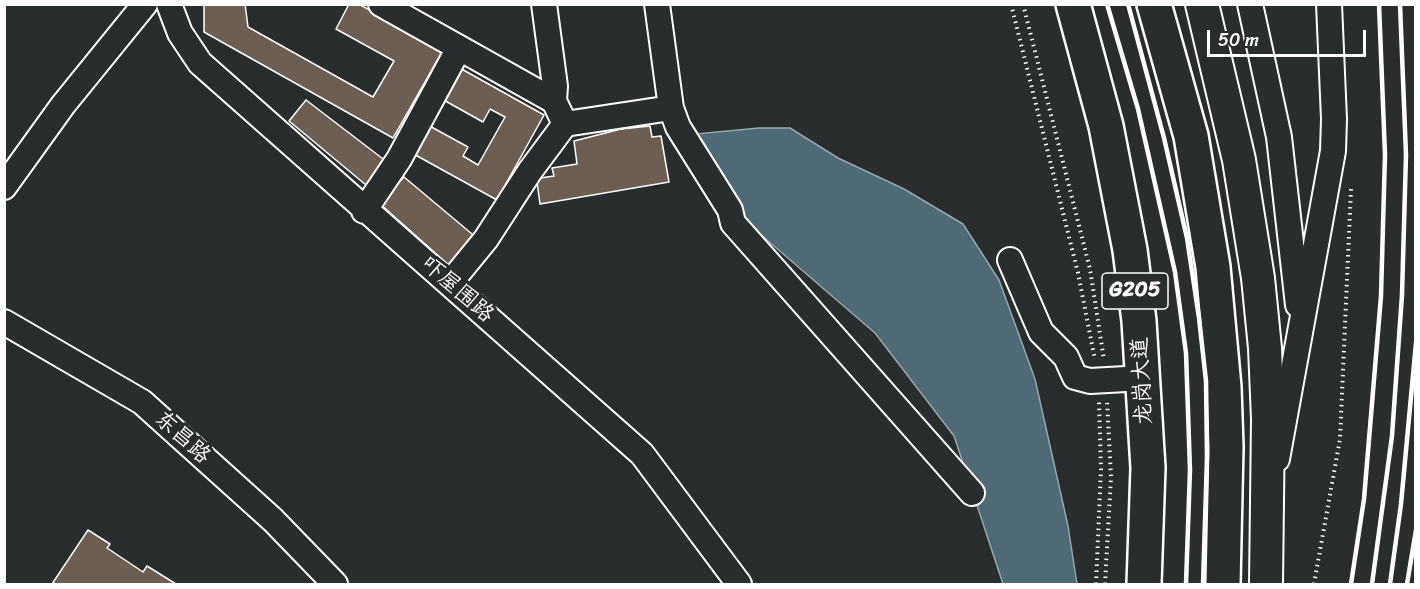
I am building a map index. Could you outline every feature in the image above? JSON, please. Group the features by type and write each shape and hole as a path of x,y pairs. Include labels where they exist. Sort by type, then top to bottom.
{"highway":[{"name":"龙岗大道","path":"1072,4 1106,126 1130,250 1144,378 1148,468 1144,585"},
{"path":"1154,4 1191,136 1213,267 1224,387 1226,447 1223,585"}],"main road":[{"path":"1202,4 1226,101 1249,213 1265,348 1269,492 1266,585"}],"street":[{"path":"4,187 63,105 145,4"},
{"name":"吓屋围路","path":"169,4 180,33 200,63 364,211 450,283 642,454 739,585"},
{"path":"381,4 554,101"},
{"path":"544,4 555,86 554,101 565,124"},
{"path":"657,4 671,108 678,127 730,210 733,223 972,493"},
{"path":"1250,4 1279,137 1300,328"},
{"path":"1269,492 1286,420 1300,328 1333,151 1334,119 1329,4"},
{"path":"364,211 399,159 459,48"},
{"path":"450,283 486,239 530,171 565,124 671,108"},
{"path":"1010,261 1041,332 1066,357 1075,377 1084,381 1144,378"},
{"name":"东昌路","path":"4,322 142,402 273,520 335,585"}],"path":[{"path":"1011,4 1078,273 1100,380 1101,469 1096,585"},
{"path":"1023,4 1090,269 1111,477 1105,585"},
{"path":"1314,585 1340,439 1351,184"}],"water":[{"path":"759,128 790,128 838,158 904,189 963,224 999,280 1035,379 1068,526 1077,584 1003,584 954,436 875,333 753,228 712,175 696,134"}],"building":[{"path":"204,4 245,4 248,27 373,97 394,61 336,29 349,4 359,4 442,52 393,138 204,32"},
{"path":"458,67 544,115 497,200 410,152 426,124 468,147 463,156 478,165 505,117 490,109 483,122 440,98"},
{"path":"306,100 387,162 366,185 289,121"},
{"path":"650,126 652,137 661,136 669,182 540,204 537,182 540,178 554,176 552,168 577,164 574,141 621,129"},
{"path":"404,177 478,239 452,268 379,203"},
{"path":"88,530 110,544 107,548 143,572 147,566 176,584 52,584"}],"railway":[{"path":"1107,4 1138,109 1175,272 1186,353 1190,470 1186,584"},
{"path":"1128,4 1164,138 1187,238 1199,318 1206,381 1207,457 1203,584"},
{"path":"1351,584 1364,499 1381,296 1385,155 1379,4"},
{"path":"1372,584 1392,436 1402,295 1406,155 1400,4"},
{"path":"1390,584 1401,504 1416,343"},
{"path":"1407,584 1416,530"}]}
